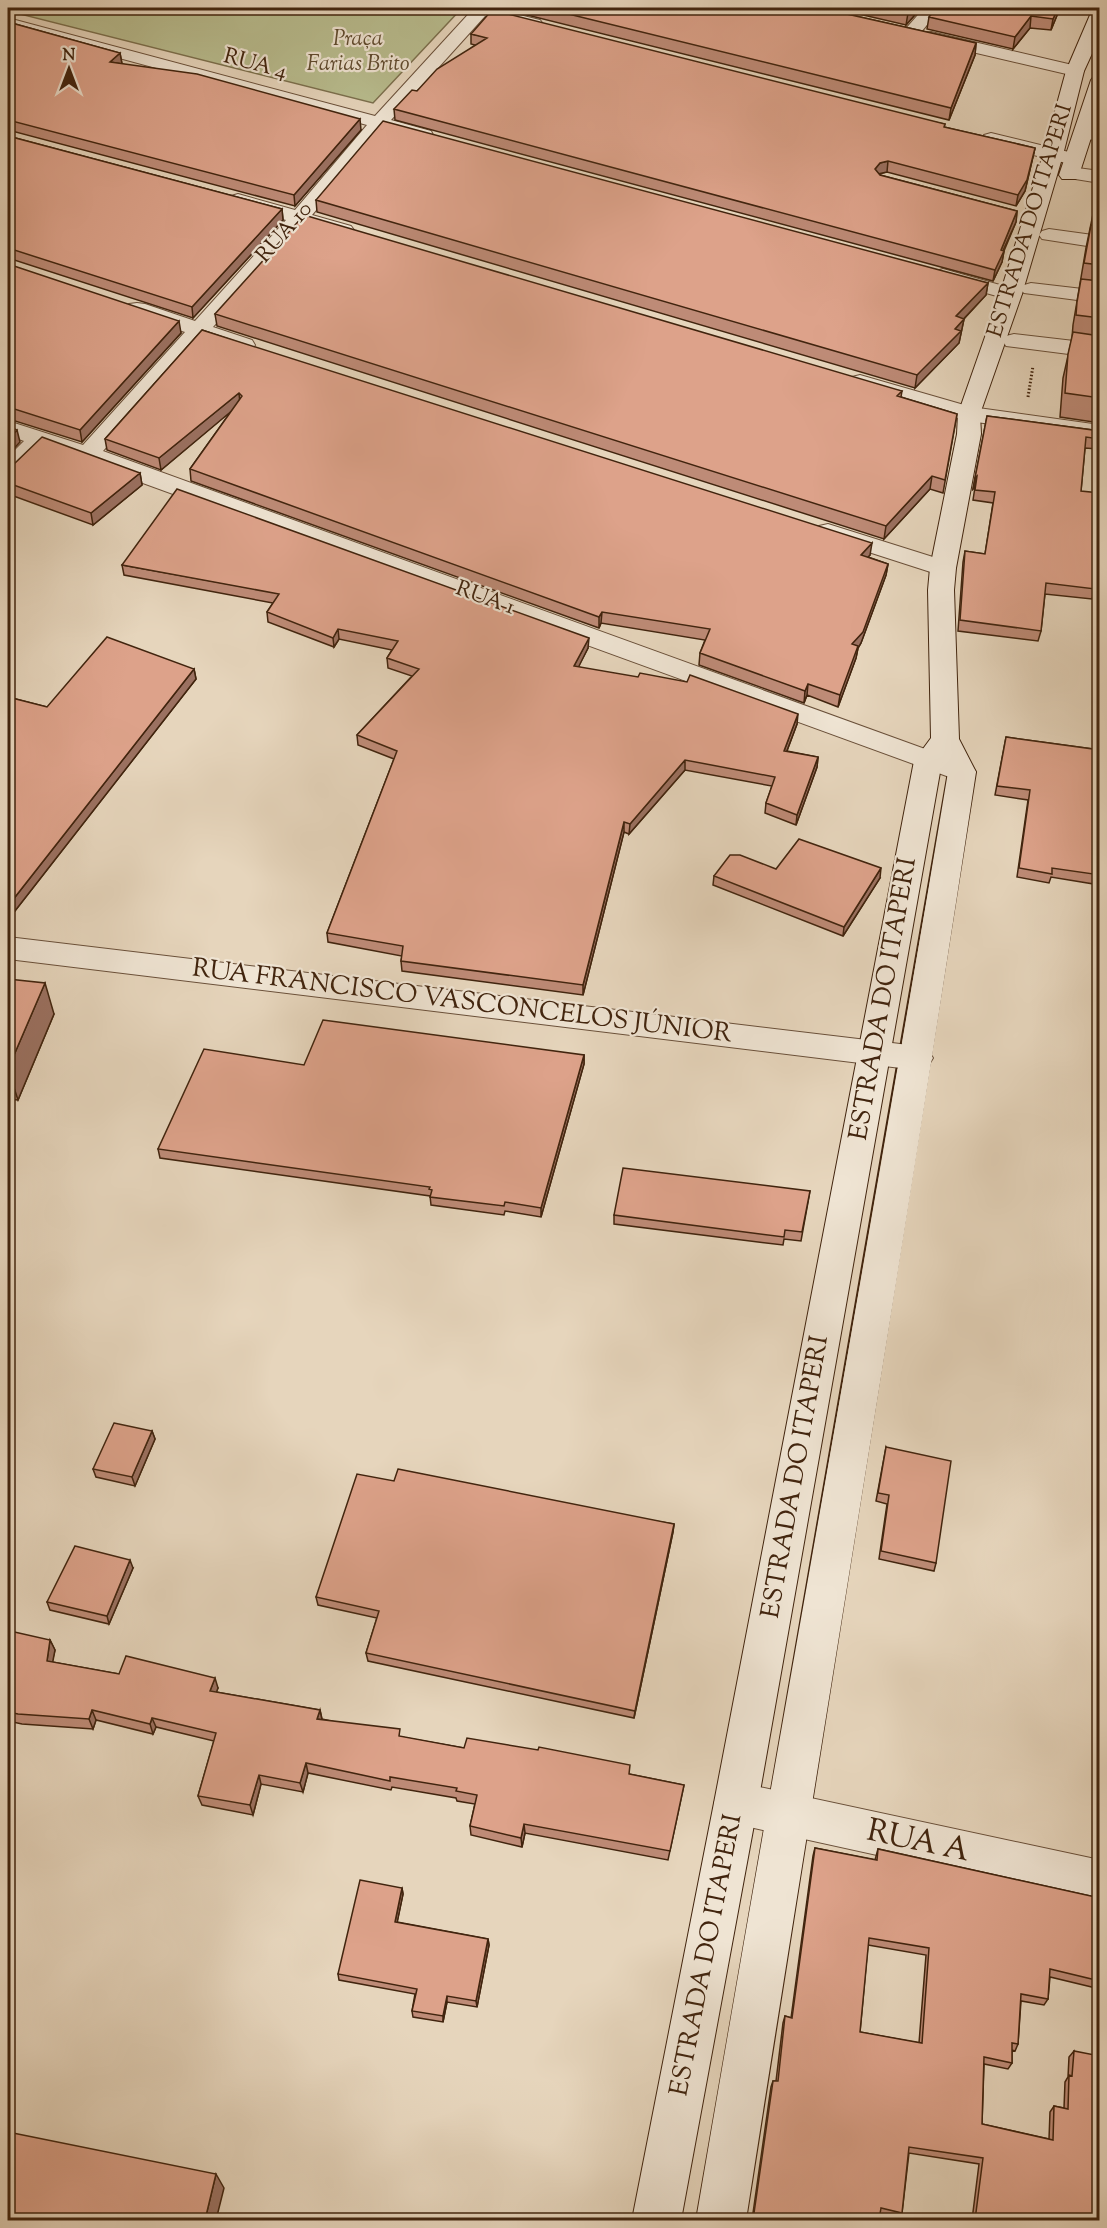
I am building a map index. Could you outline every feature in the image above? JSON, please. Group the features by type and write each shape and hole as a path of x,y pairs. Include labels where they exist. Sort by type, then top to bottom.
{"street":[{"path":"911,33 933,8"},
{"name":"RUA 10","path":"88,454 482,9 550,28"},
{"name":"ESTRADA DO ITAPERI","path":"1063,194 1075,71 1100,10"},
{"name":"RUA 4","path":"8,23 448,141"},
{"path":"890,28 1075,71"},
{"name":"ESTRADA DO ITAPERI","path":"976,422 1014,341 1034,219 1066,162 1091,134 1100,80"},
{"path":"974,135 1066,162 1100,177"},
{"path":"221,195 368,236"},
{"path":"1011,213 1034,219"},
{"name":"ESTRADA DO ITAPERI","path":"721,2220 787,1814 917,1058 945,758 941,590 943,568 976,422 1021,291 1056,215"},
{"path":"1048,235 1100,242"},
{"path":"931,272 1021,291 1100,297"},
{"path":"120,304 267,352"},
{"path":"1014,341 1100,351"},
{"path":"844,377 976,422 1100,432"},
{"name":"RUA 1","path":"8,428 88,454 945,758"},
{"path":"8,469 40,439"},
{"path":"808,525 943,568"},
{"name":"ESTRADA DO ITAPERI","path":"656,2220 736,1803 874,1052 945,758"},
{"name":"RUA FRANCISCO VASCONCELOS JÚNIOR","path":"8,948 917,1058"},
{"name":"RUA A","path":"736,1803 1100,1882"}],"green space":[{"name":"Praça Farias Brito","path":"8,8 462,8 373,103 8,11"}],"building":[{"path":"544,8 820,8 976,43 951,108"},
{"path":"883,8 913,8 908,13"},
{"path":"937,8 1058,8 1053,19 1031,16 1015,37 929,17"},
{"path":"492,10 945,124 944,127 1035,148 1027,180 1018,195 888,161 880,163 875,169 880,175 1017,211 995,270 394,109 412,90 417,91 437,69 487,38 471,34"},
{"path":"8,22 120,53 110,62 197,74 360,119 294,195 8,120"},
{"path":"383,121 988,283 956,316 964,319 955,329 961,331 917,375 316,200"},
{"path":"8,136 282,209 192,307 8,248"},
{"path":"1100,186 1100,210 1094,209"},
{"path":"304,215 902,391 897,396 957,414 945,480 932,476 886,526 215,314"},
{"path":"1091,225 1100,226 1100,265 1084,263"},
{"path":"8,264 179,321 80,430 8,407"},
{"path":"1081,279 1100,281 1100,318 1076,315"},
{"path":"202,330 872,543 861,555 888,564 863,632 852,644 858,646 840,695 808,684 805,691 700,653 710,629 602,612 599,617 190,469 242,396 239,393 159,458 105,439"},
{"path":"1073,332 1100,336 1100,398 1065,393 1068,354"},
{"path":"987,416 1100,431 1100,439 1086,437 1081,491 1100,493 1100,530 1095,589 1046,583 1041,631 960,620 965,551 985,554 995,492 975,490 977,476 975,478"},
{"path":"8,426 17,430 8,440"},
{"path":"42,437 140,473 91,513 8,483 8,465 15,463"},
{"path":"177,489 589,638 574,666 638,677 640,673 687,682 690,675 798,714 784,751 818,757 797,815 766,803 775,777 685,760 630,824 624,822 583,985 401,961 403,946 327,933 397,751 357,735 419,669 387,658 398,641 338,629 333,638 267,612 279,594 122,565"},
{"path":"107,637 194,669 8,906 8,697 47,707"},
{"path":"1006,737 1100,750 1100,875 1052,868 1052,874 1019,868 1030,790 997,786"},
{"path":"799,839 881,868 844,927 714,876 730,855 740,855 776,869"},
{"path":"8,979 45,983 8,1069"},
{"path":"323,1020 584,1055 541,1208 505,1202 504,1206 430,1197 432,1190 429,1189 430,1187 158,1149 204,1049 304,1065"},
{"path":"623,1168 810,1191 802,1232 785,1230 784,1237 614,1215"},
{"path":"114,1423 152,1431 132,1477 93,1469"},
{"path":"886,1447 951,1461 936,1563 881,1551 889,1495 878,1493"},
{"path":"398,1469 674,1524 635,1711 366,1653 379,1611 316,1597 357,1474 394,1481"},
{"path":"75,1546 130,1560 107,1616 47,1602"},
{"path":"10,1631 50,1640 47,1661 119,1674 126,1656 215,1678 210,1691 320,1710 317,1719 400,1729 399,1736 464,1748 467,1738 538,1750 539,1747 630,1765 629,1774 684,1785 670,1851 524,1824 521,1838 470,1826 477,1795 456,1791 457,1788 390,1777 390,1781 306,1763 300,1783 259,1775 250,1805 198,1796 216,1733 152,1718 150,1724 92,1710 89,1719 8,1712 8,1638"},
{"path":"815,1848 877,1860 878,1849 1100,1898 1100,1981 1050,1969 1048,1999 1021,1994 1018,2044 1012,2043 1012,2063 984,2057 982,2124 1053,2140 1054,2106 1068,2109 1069,2075 1072,2076 1074,2051 1100,2056 1100,2220 975,2220 983,2158 909,2147 902,2213 881,2208 879,2220 753,2220 773,2081 778,2081 785,2016 792,2018","holes":["869,1938 929,1948 922,2043 860,2032"]},
{"path":"360,1880 402,1888 395,1922 488,1939 476,2001 447,1996 443,2016 412,2011 417,1989 338,1974"},
{"path":"8,2132 216,2174 205,2220 8,2220"}]}
